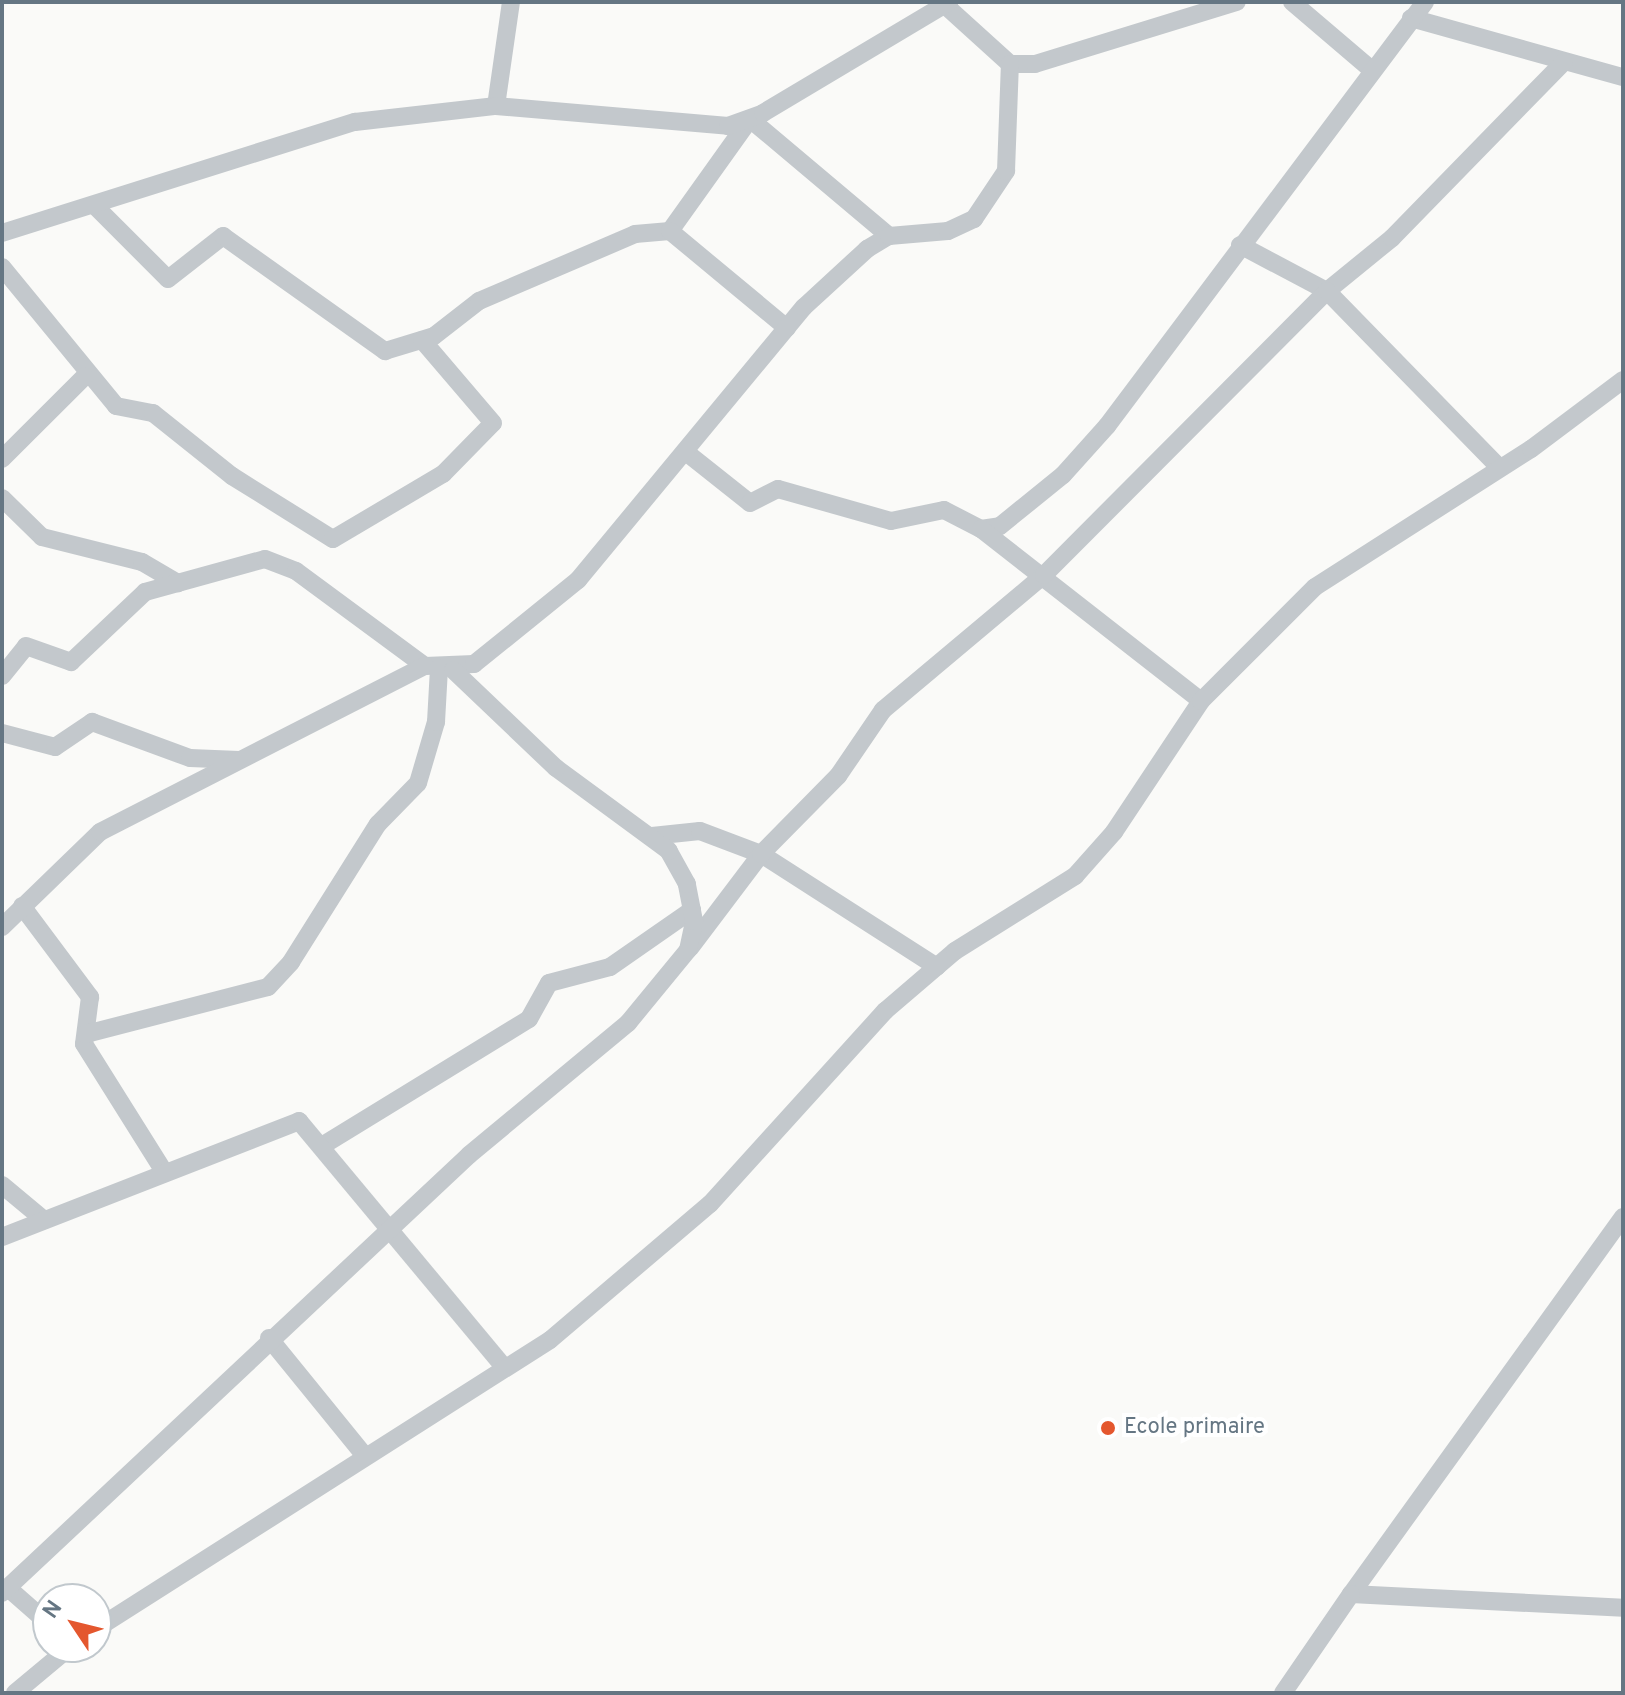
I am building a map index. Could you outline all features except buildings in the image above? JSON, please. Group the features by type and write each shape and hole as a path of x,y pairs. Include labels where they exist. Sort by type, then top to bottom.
{"street":[{"path":"496,106 511,2"},
{"path":"2,233 355,122 496,106 698,128 750,119 948,4 1010,64 1035,64 1237,2"},
{"path":"1292,2 1372,70"},
{"path":"981,529 1000,526 1063,475 1425,2"},
{"path":"1411,18 1623,77"},
{"path":"32,1611 5,1590 269,1338 393,1230 469,1155 628,1023 761,854 838,776 883,710 1044,575 1327,291 1392,238 1564,62"},
{"path":"2,927 100,832 241,760 439,668 474,664 578,580 687,453 787,328 889,236 948,231 974,219 993,195 1006,171 1010,64"},
{"path":"670,231 750,119"},
{"path":"750,119 889,236"},
{"path":"95,206 168,279 223,236 385,351 422,340 479,301 635,234 670,231 787,328"},
{"path":"1240,245 1327,291 1499,467"},
{"path":"2,267 85,376 116,406 153,413 232,476 333,539 443,474 493,423 422,340"},
{"path":"2,459 85,376"},
{"path":"112,1619 364,1455 550,1340 710,1204 831,1068 937,967 1075,876 1114,832 1201,701 1315,587 1499,467 1623,380"},
{"path":"687,453 750,503 778,489 891,521 944,510 981,529 1044,575 1201,701"},
{"path":"2,498 42,537 142,562 178,583"},
{"path":"2,676 26,646 71,662 122,608 178,583 265,559 281,562 439,668 556,768 652,836 687,884 692,910 688,950"},
{"path":"86,1034 268,987 291,962 370,835 418,783 436,722 439,668"},
{"path":"2,733 55,747 92,722 190,758 241,760"},
{"path":"652,836 700,831 761,854 937,967"},
{"path":"22,906 90,997 84,1044 165,1173"},
{"path":"325,1144 529,1019 549,983 610,967 692,910"},
{"path":"2,1237 165,1173 288,1120 310,1127 325,1144 504,1367"},
{"path":"2,1185 44,1220"},
{"path":"1283,1693 1623,1217"},
{"path":"269,1338 364,1455"},
{"path":"1351,1594 1623,1608"},
{"path":"15,1693 51,1663"}],"place":[{"name":"Ecole primaire","path":"1108,1428"}]}
